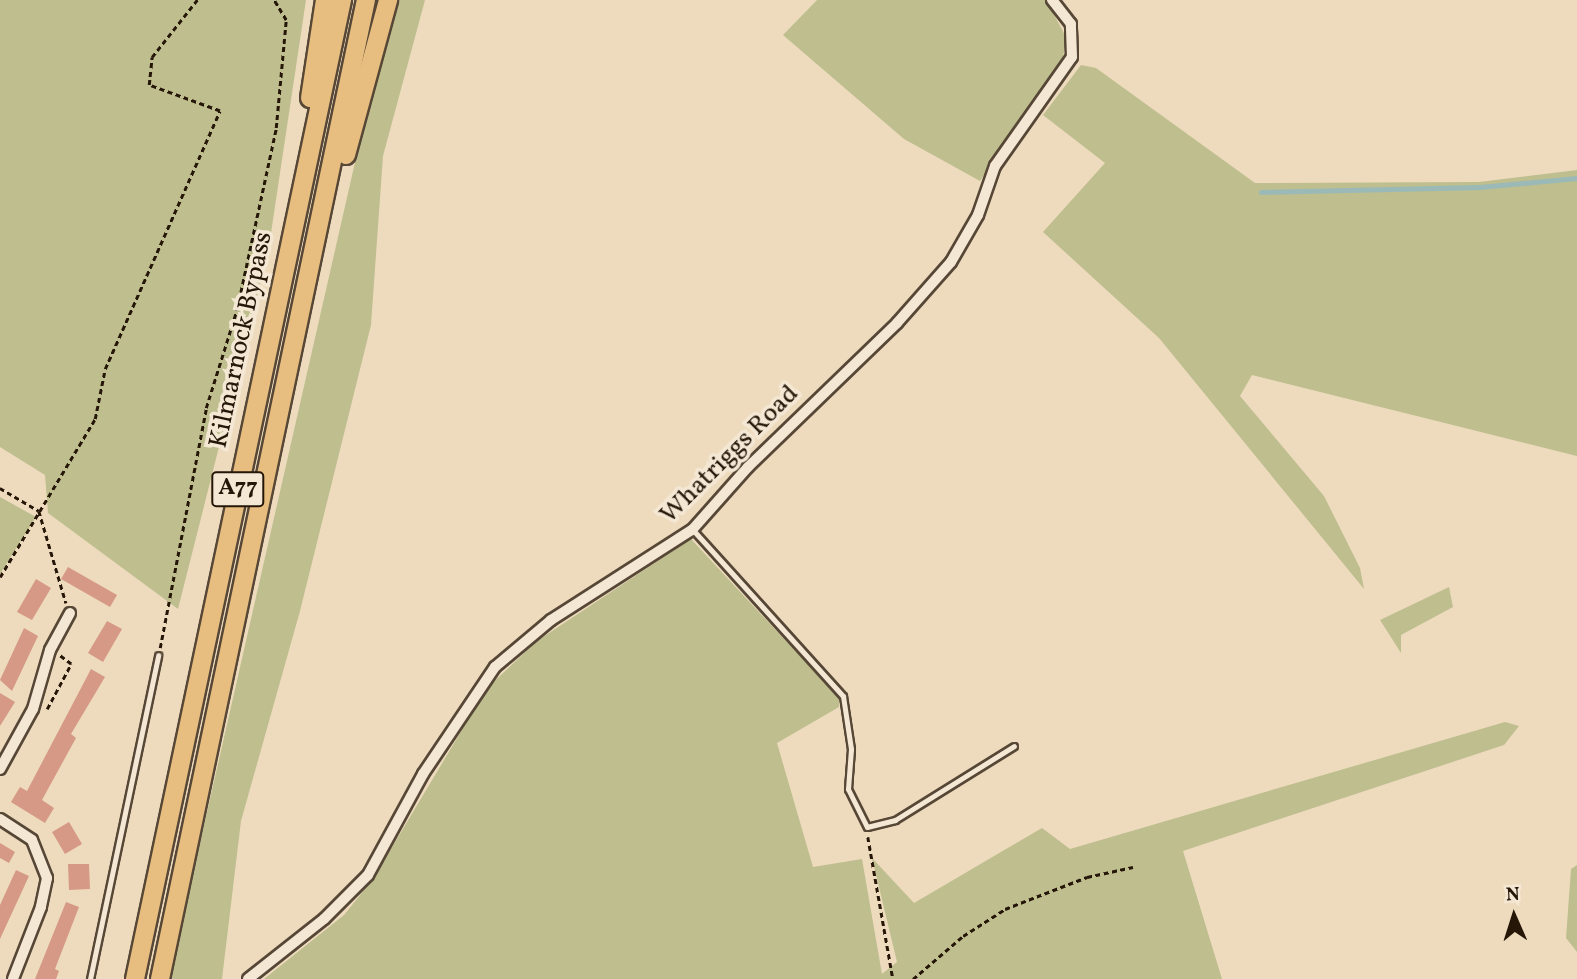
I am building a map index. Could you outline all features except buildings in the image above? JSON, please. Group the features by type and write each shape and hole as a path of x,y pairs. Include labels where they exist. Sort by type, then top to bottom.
{"highway":[{"name":"A77","path":"279,291 325,0"},
{"name":"Kilmarnock Bypass","path":"135,979 342,0"},
{"name":"Kilmarnock Bypass","path":"160,979 303,312 366,0"},
{"name":"A77","path":"303,312 388,0"}],"street":[{"name":"Whatriggs Road","path":"248,979 324,919 368,875 423,774 495,667 551,620 692,530 748,467 897,323 951,262 978,215 995,166 1072,57 1071,24 1052,0"},
{"path":"0,769 33,709 50,650 69,613"},
{"path":"0,819 32,840 47,878 41,906 13,979"}],"lane":[{"path":"692,530 843,696 851,749 848,789 867,827 895,820 1014,746"},
{"path":"90,979 158,655"}],"path":[{"path":"0,577 95,419 105,369 220,111 149,85 152,57 197,0"},
{"path":"158,655 205,408 237,309 276,128 286,20 274,0"},
{"path":"0,488 39,511 50,539 53,571 69,613"},
{"path":"33,709 44,714 71,664 50,650"},
{"path":"867,827 873,884 893,979"},
{"path":"913,979 963,936 1005,909 1087,877 1132,867"}],"green space":[{"path":"0,0 306,0 268,253 178,609 48,513 45,475 0,447"},
{"path":"392,0 425,0 383,156 371,325 300,611 241,821 222,979 169,979"},
{"path":"817,0 1046,0 1066,37 1063,58 980,181 904,139 783,35"},
{"path":"1081,65 1096,68 1255,183 1479,182 1577,170 1577,456 1252,375 1240,396 1324,496 1360,568 1364,589 1159,338 1043,232 1105,163 1043,115"},
{"path":"0,497 36,517 0,574"},
{"path":"691,539 839,698 839,707 777,743 813,867 862,859 882,974 897,962 872,858 914,903 1042,828 1070,849 1505,722 1519,726 1504,745 1183,851 1222,979 264,979 344,915 373,879 487,688 537,641"},
{"path":"1449,587 1453,607 1401,635 1401,653 1380,620"},
{"path":"1577,865 1577,952 1566,938 1571,869"}],"waterway":[{"path":"1261,192 1480,187 1577,178"}]}
